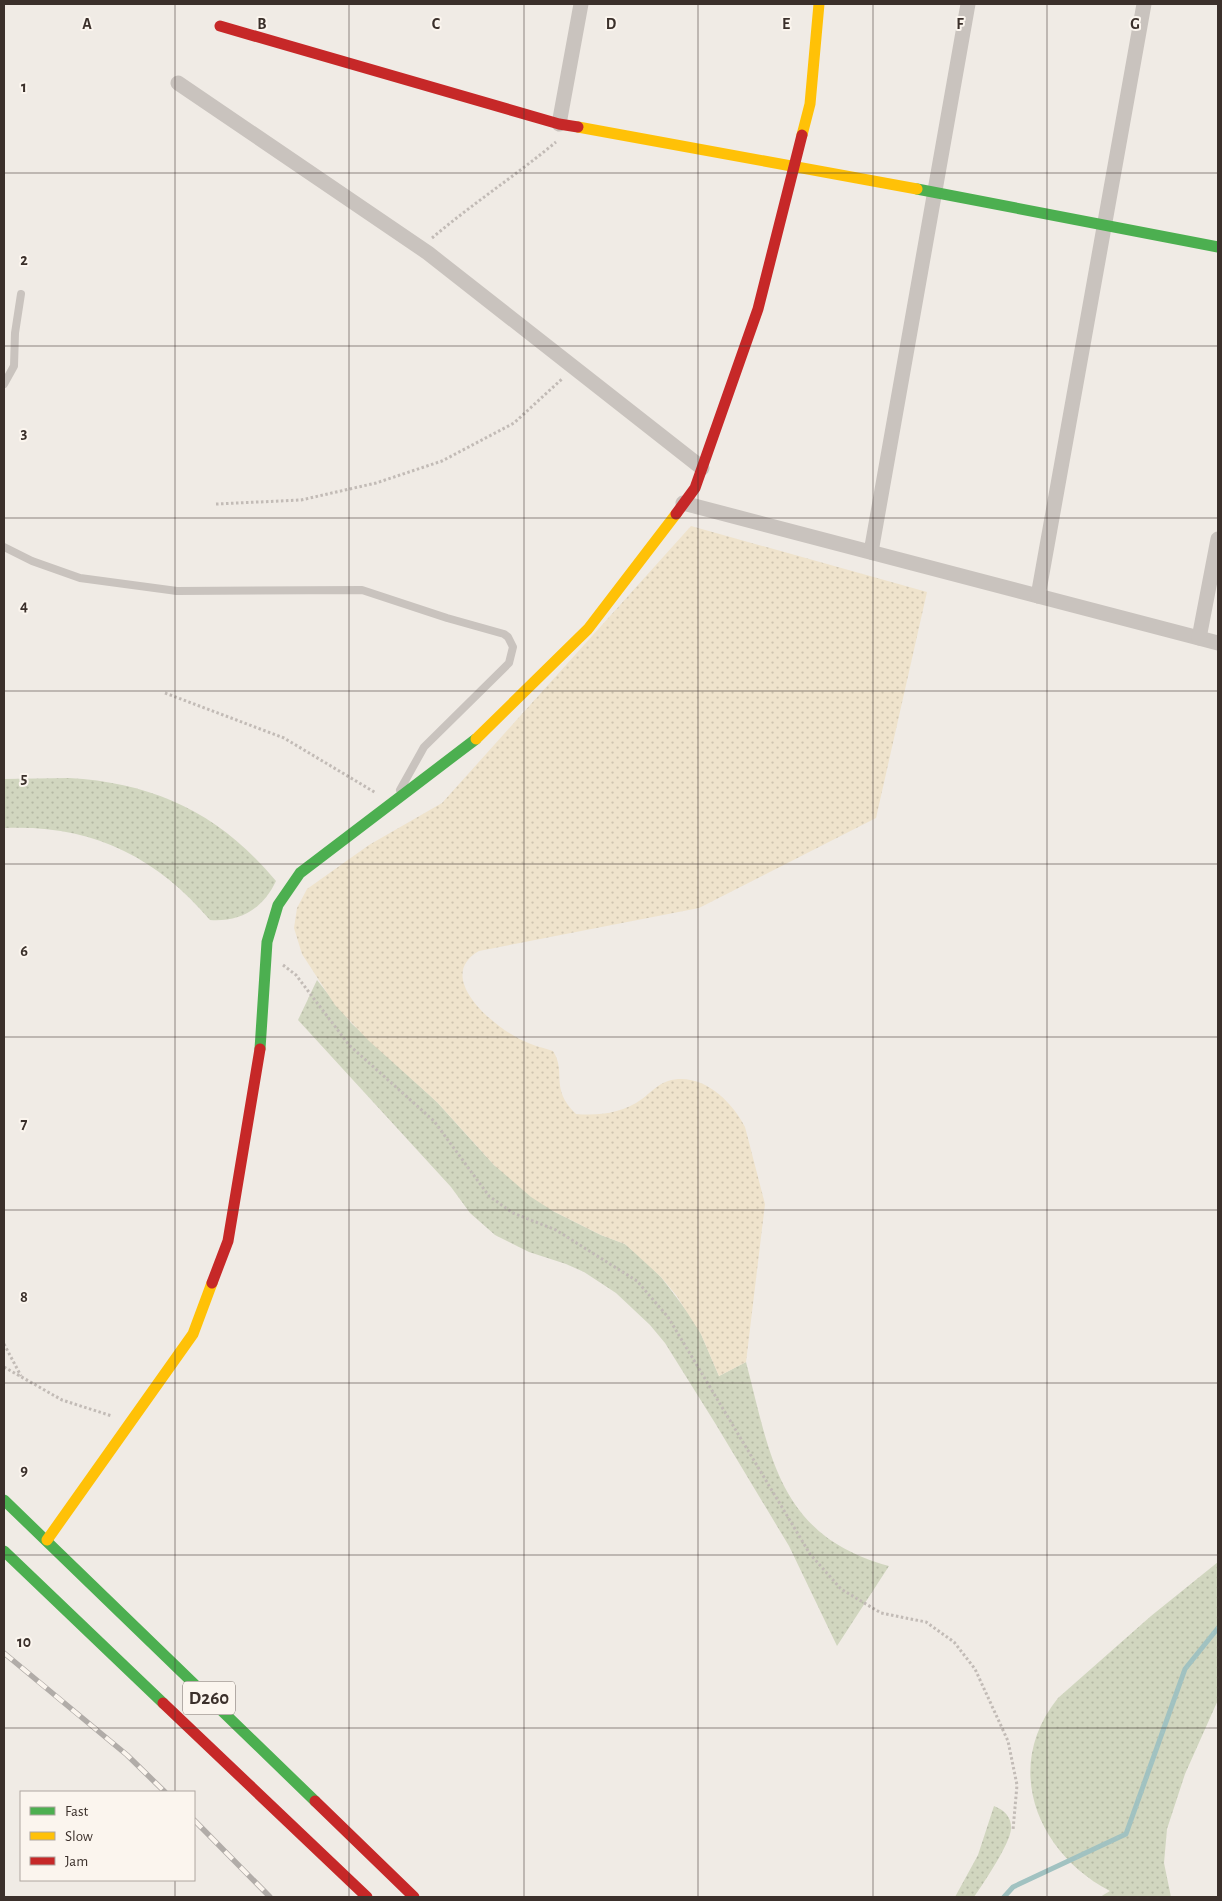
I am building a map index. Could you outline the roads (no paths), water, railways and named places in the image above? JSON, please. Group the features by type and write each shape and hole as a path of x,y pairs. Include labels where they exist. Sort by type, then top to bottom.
{"main road":[{"path":"47,1540 132,1423 193,1334 228,1241 259,1058 267,952 278,905 300,873 467,748 588,629 695,488 758,310 795,166 810,104 819,4"},
{"path":"220,26 559,124 795,166 1218,248"},
{"name":"D260","path":"4,1500 414,1897"},
{"name":"D260","path":"4,1551 368,1897"}],"street":[{"path":"559,124 581,4"},
{"path":"871,552 968,4"},
{"path":"1038,596 1144,4"},
{"path":"178,83 420,248 702,468"},
{"path":"683,503 1218,643"},
{"path":"1199,638 1218,539"}],"lane":[{"path":"4,384 14,366 15,333 21,294"},
{"path":"4,546 32,561 80,578 177,590 362,590 447,618 504,634 508,637 513,647 509,663 424,747 392,803"}],"waterway":[{"path":"1004,1897 1013,1887 1126,1834 1185,1669 1218,1628"}],"railway":[{"path":"4,1653 127,1755 164,1791"},
{"path":"195,1821 270,1897"}]}
